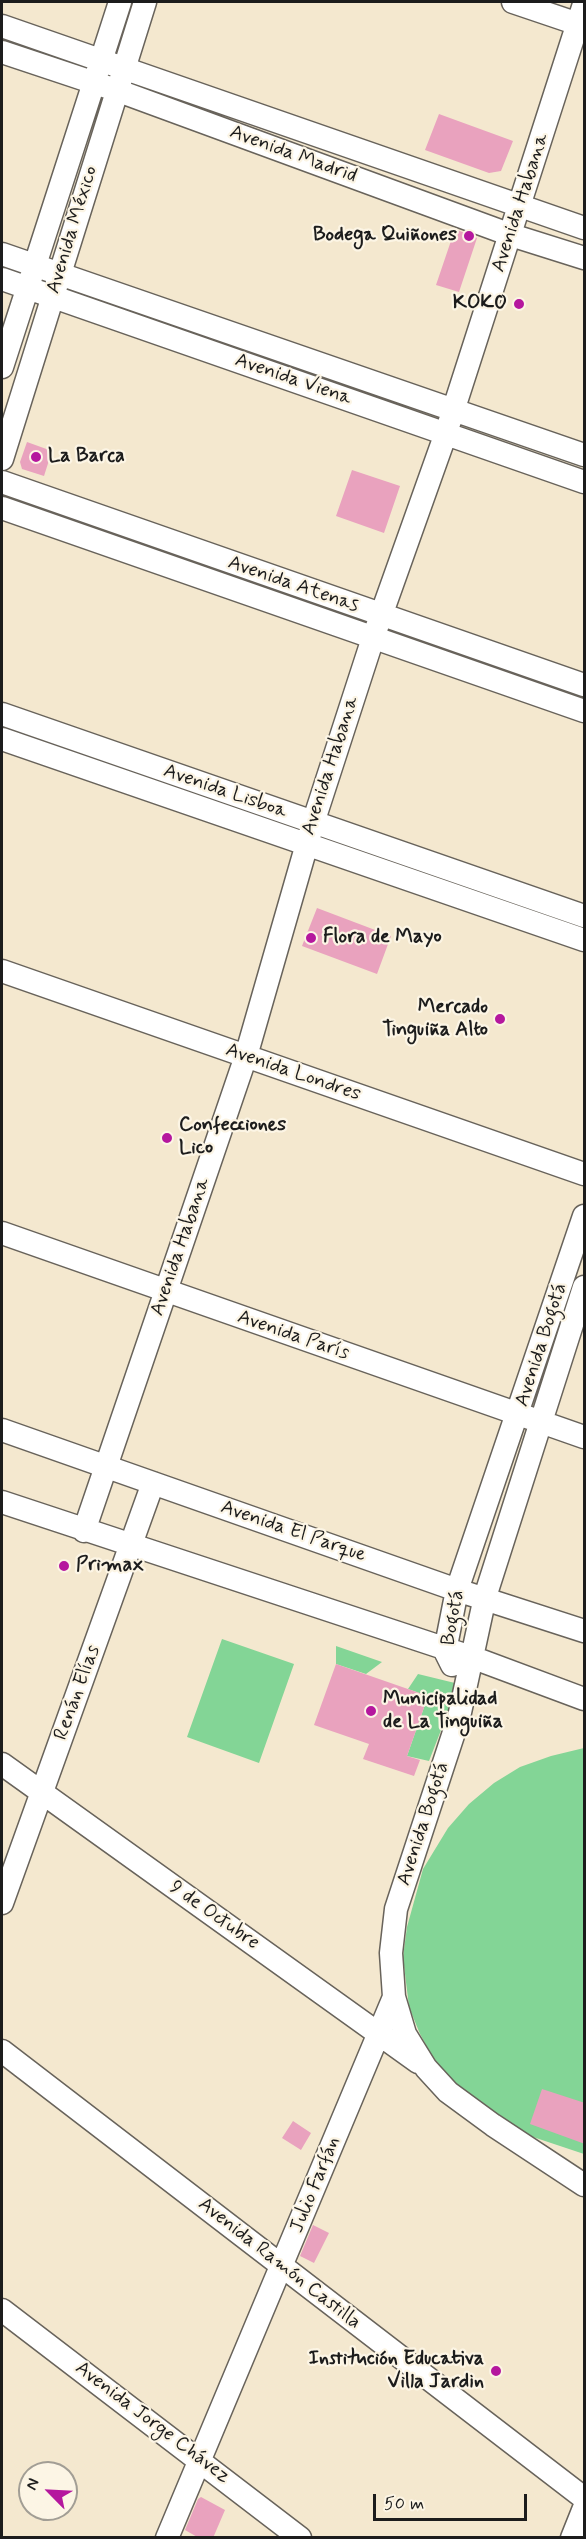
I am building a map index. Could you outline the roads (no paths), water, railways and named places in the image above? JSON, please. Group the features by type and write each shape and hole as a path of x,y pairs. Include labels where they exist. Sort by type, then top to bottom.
{"street":[{"name":"Avenida México","path":"2,459 116,90 113,64 120,2"},
{"name":"Avenida México","path":"2,367 94,83 113,64 145,2"},
{"path":"513,2 583,18"},
{"name":"Avenida Habana","path":"84,1531 246,1056 310,833 373,638 446,433 583,18"},
{"name":"Avenida Madrid","path":"2,26 585,228"},
{"name":"Avenida Madrid","path":"2,52 116,90 511,234 585,258"},
{"name":"Avenida Viena","path":"2,254 585,456"},
{"name":"Avenida Viena","path":"2,279 585,482"},
{"name":"Avenida Atenas","path":"2,482 381,616 585,685"},
{"name":"Avenida Atenas","path":"2,508 585,711"},
{"name":"Avenida Lisboa","path":"2,714 585,940"},
{"name":"Avenida Lisboa","path":"2,739 585,916"},
{"name":"Avenida Londres","path":"2,971 585,1174"},
{"name":"Avenida Bogotá","path":"460,1582 519,1415 585,1216"},
{"name":"Avenida París","path":"2,1233 585,1437"},
{"name":"Avenida Bogotá","path":"585,1287 485,1597 465,1694 441,1776 396,1909 391,1953 394,1997 405,2034 426,2068 448,2092 475,2112 585,2185"},
{"name":"Avenida El Parque","path":"2,1430 153,1483 460,1582 485,1597 585,1631"},
{"name":"Renán Elías","path":"2,1903 153,1483"},
{"path":"2,1502 446,1651 474,1658 585,1699"},
{"name":"Bogotá","path":"460,1582 446,1651 465,1694"},
{"name":"9 de Octubre","path":"2,1764 426,2068"},
{"name":"Julio Farfán","path":"167,2538 394,1997"},
{"name":"Avenida Ramón Castilla","path":"2,2051 585,2498"},
{"name":"Avenida Jorge Chávez","path":"2,2310 200,2458 300,2538"},
{"path":"572,2538 585,2508"}],"place":[{"name":"Bodega Quiñones","path":"469,236"},
{"name":"KOKO","path":"519,304"},
{"name":"La Barca","path":"36,457"},
{"name":"Flora de Mayo","path":"311,938"},
{"name":"Mercado Tinguiña Alto","path":"500,1019"},
{"name":"Confecciones Lico","path":"167,1138"},
{"name":"Primax","path":"64,1566"},
{"name":"Municipalidad de La Tinguiña","path":"371,1711"},
{"name":"Institución Educativa Villa Jardin","path":"496,2371"}]}
